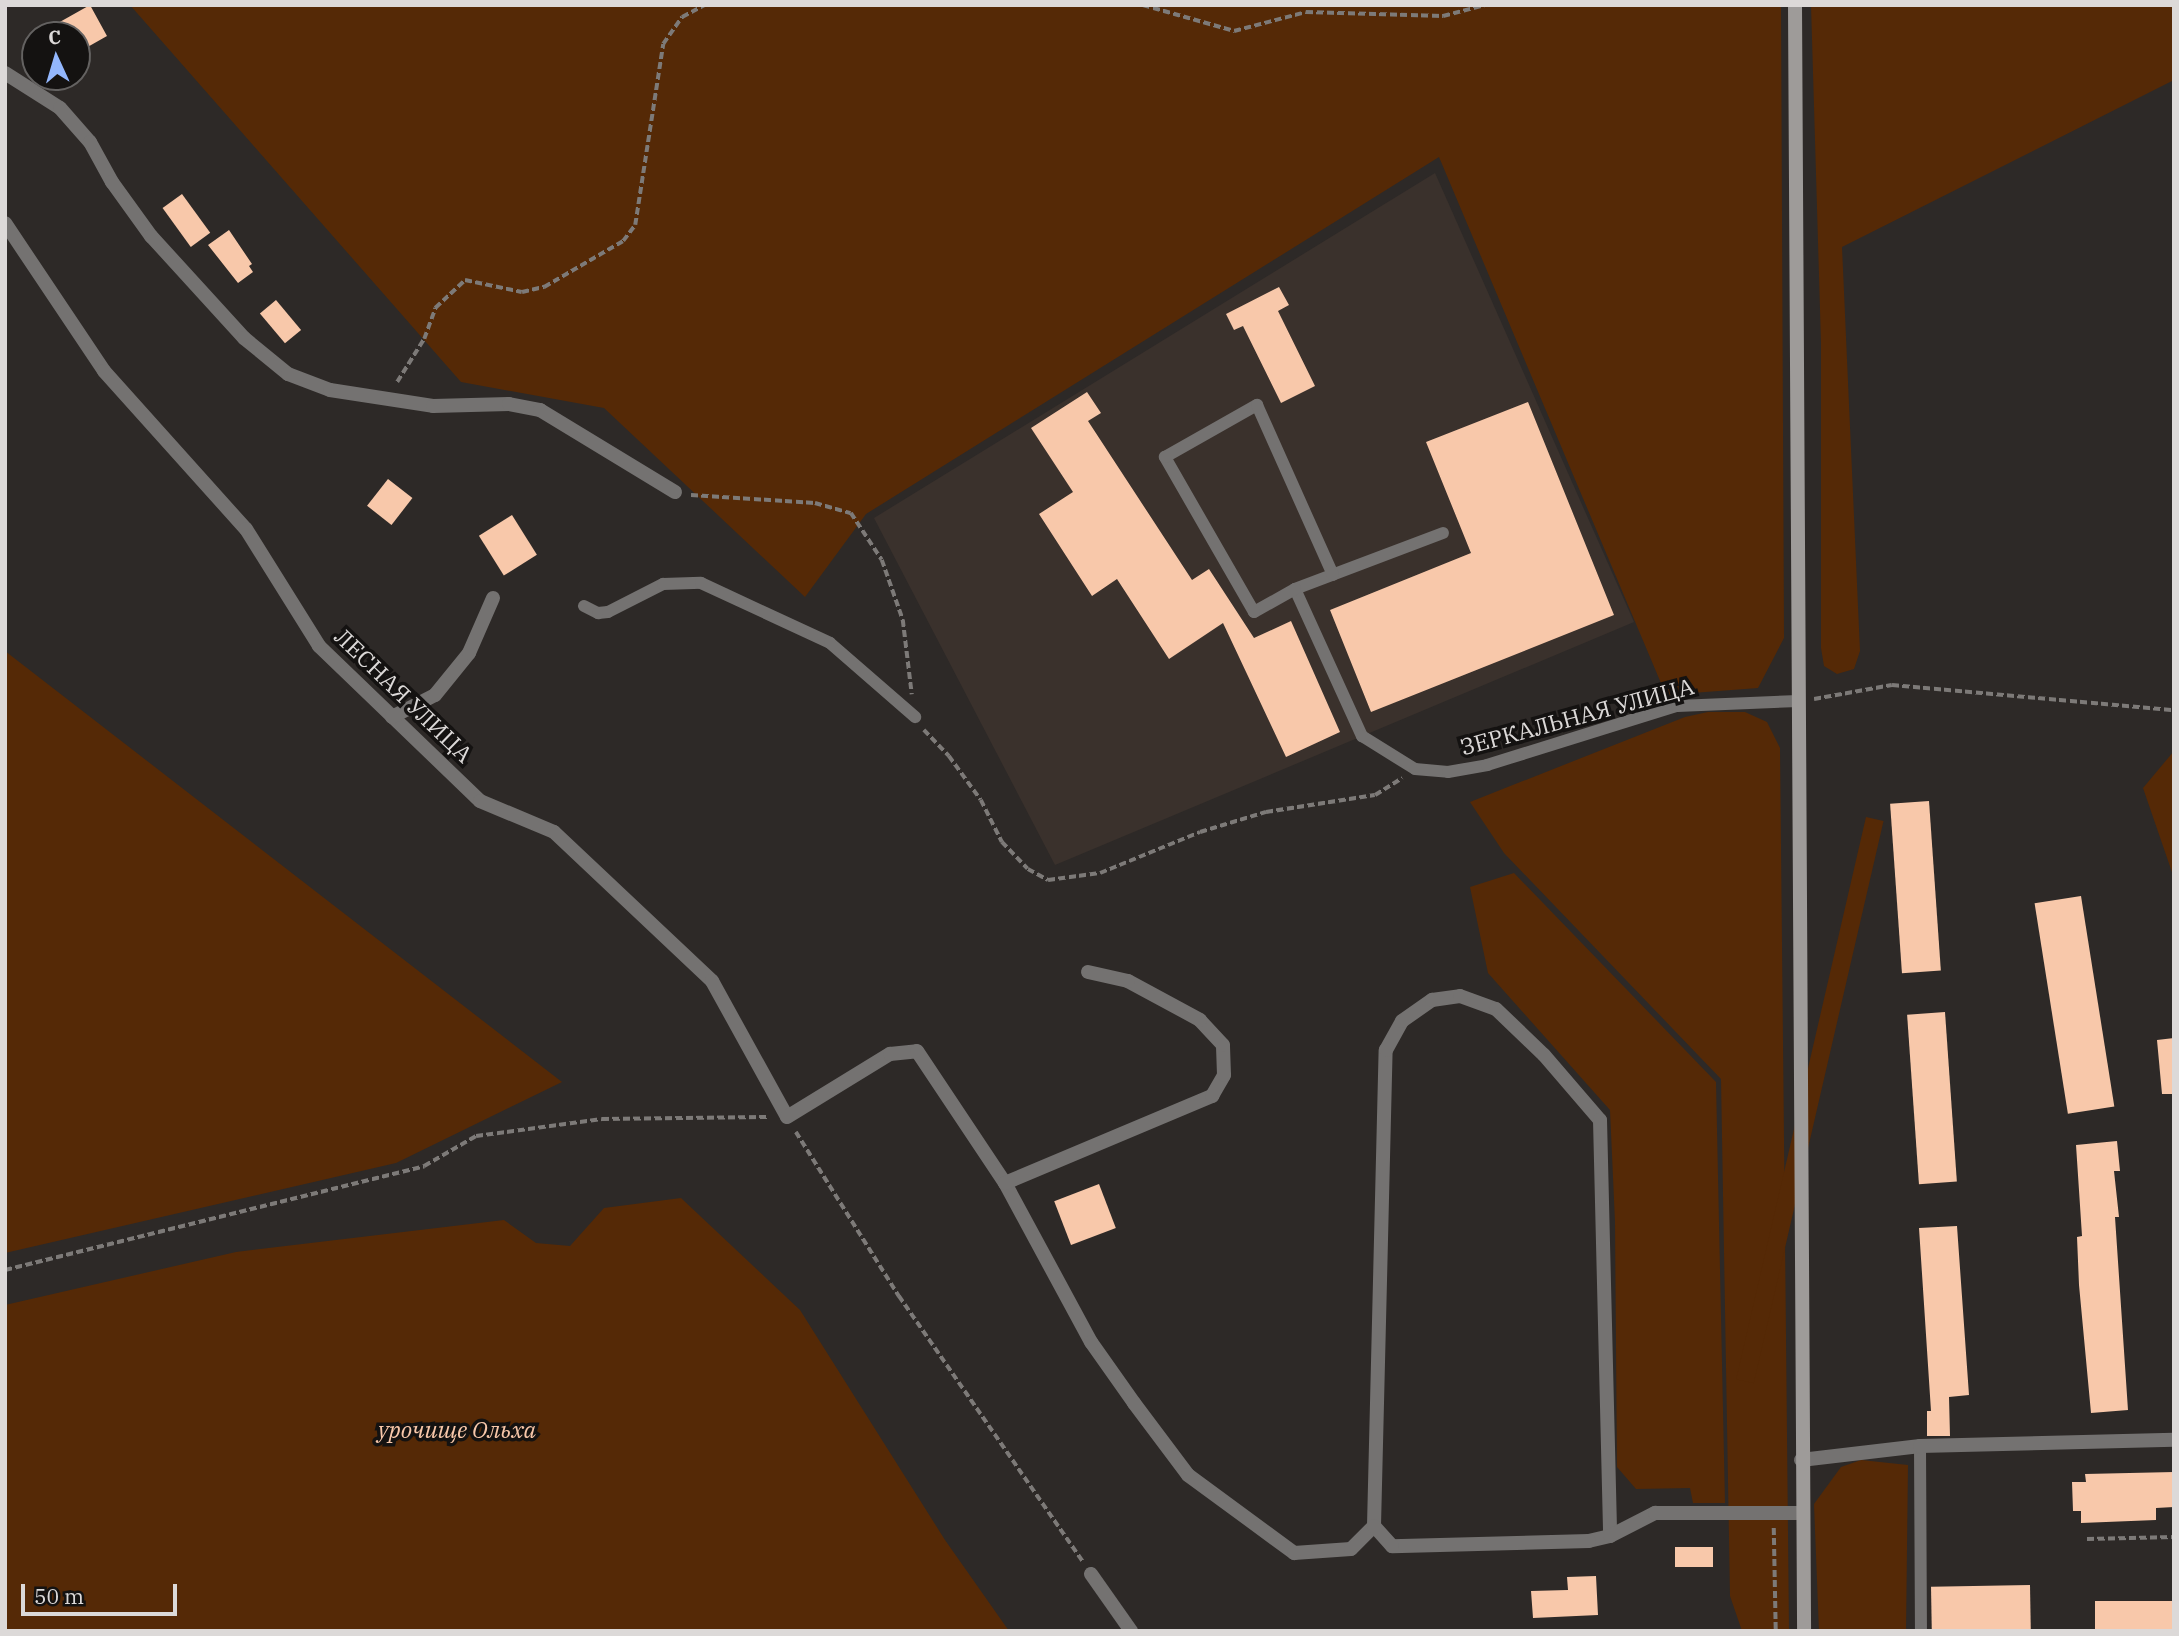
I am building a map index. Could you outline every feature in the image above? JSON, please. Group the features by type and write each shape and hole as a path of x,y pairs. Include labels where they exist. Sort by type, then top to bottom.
{"street":[{"path":"1795,5 1801,1513 1804,1631"},
{"path":"5,73 68,117 90,142 112,182 151,236 244,338 288,374 330,390 433,406 509,404 540,410 675,492"},
{"name":"ЛЕСНАЯ УЛИЦА","path":"5,223 104,371 246,529 318,646 480,801 554,832 712,981 787,1117"},
{"path":"392,717 435,695 469,653 493,598"},
{"path":"1005,1183 1212,1096 1224,1075 1223,1045 1200,1020 1128,981 1088,972"},
{"path":"1611,1536 1600,1119 1544,1055 1496,1009 1460,996 1432,1000 1402,1021 1387,1050 1374,1525 1392,1546 1589,1541 1611,1536 1655,1513 1801,1513"},
{"path":"787,1117 890,1054 917,1051 1005,1183 1091,1342 1188,1475 1294,1553 1351,1549 1374,1525"},
{"path":"1801,1460 1920,1446 2174,1440"},
{"path":"1091,1574 1131,1631"}],"lane":[{"path":"1333,575 1257,405 1165,457 1254,612 1295,589 1333,575 1443,533"},
{"path":"584,606 598,613 608,612 663,584 701,583 830,643 915,716"},
{"name":"ЗЕРКАЛЬНАЯ УЛИЦА","path":"1295,589 1362,736 1415,769 1448,772 1487,765 1677,706 1798,701"},
{"path":"1920,1446 1921,1631"}],"path":[{"path":"386,398 424,340 435,308 465,281 522,292 544,287 629,233 640,197 663,44 682,17 705,5"},
{"path":"1143,5 1234,31 1306,12 1443,16 1485,5"},
{"path":"675,492 815,503 852,513 882,560 903,620 915,716 981,800 1002,842 1028,869 1048,880 1100,873 1200,832 1266,812 1376,794 1415,769"},
{"path":"1798,701 1892,685 2174,710"},
{"path":"5,1270 424,1166 476,1136 602,1119 787,1117 899,1296 1091,1574"},
{"path":"1774,1513 1776,1631"},
{"path":"2087,1539 2174,1537"}],"shaded area":[{"path":"1435,173 1634,622 1055,865 874,518"}],"green space":[{"path":"130,5 1781,5 1784,638 1758,688 1666,695 1439,157 866,514 805,597 604,408 461,382"},
{"path":"1811,5 2174,5 2174,80 1842,247 1860,651 1854,669 1837,674 1824,666 1821,648 1821,343"},
{"path":"5,651 562,1082 396,1163 5,1253"},
{"path":"1708,712 1745,712 1767,722 1780,748 1789,1631 1742,1631 1730,1596 1721,1079 1504,853 1470,802 1685,717"},
{"path":"2174,751 2174,878 2143,788"},
{"path":"1866,817 1884,821 1754,1383 1736,1379"},
{"path":"1514,873 1716,1082 1725,1503 1693,1503 1690,1488 1636,1489 1617,1467 1615,1222 1610,1110 1488,973 1470,887"},
{"name":"урочище Ольха","path":"681,1198 800,1310 945,1540 1009,1631 5,1631 5,1305 236,1252 504,1220 536,1243 570,1246 604,1208"},
{"path":"1861,1460 1908,1465 1906,1631 1819,1631 1814,1504 1841,1467"}],"building":[{"path":"90,5 107,36 91,45 91,21 62,21"},
{"path":"182,194 210,233 191,247 163,208"},
{"path":"229,230 252,264 249,266 253,272 238,283 208,245"},
{"path":"1279,287 1289,305 1278,311 1315,386 1281,403 1243,326 1234,330 1226,314"},
{"path":"276,300 301,330 285,343 260,313"},
{"path":"1087,392 1101,413 1088,421 1192,580 1209,569 1254,638 1291,621 1340,732 1286,757 1223,623 1169,659 1117,579 1092,596 1039,514 1073,492 1031,428"},
{"path":"1528,402 1614,615 1371,712 1330,610 1471,553 1426,442"},
{"path":"388,479 412,498 391,525 367,506"},
{"path":"512,515 537,555 504,576 479,536"},
{"path":"1929,801 1941,971 1902,973 1890,804"},
{"path":"2081,896 2114,1106 2068,1114 2035,903"},
{"path":"1945,1012 1957,1182 1919,1184 1907,1015"},
{"path":"2174,1038 2174,1094 2162,1094 2157,1040"},
{"path":"2117,1141 2120,1171 2114,1171 2119,1217 2115,1217 2128,1410 2091,1413 2079,1285 2077,1237 2082,1236 2076,1145"},
{"path":"1099,1184 1116,1228 1071,1245 1054,1201"},
{"path":"1957,1226 1969,1395 1949,1397 1950,1436 1927,1436 1927,1411 1931,1411 1919,1228"},
{"path":"2174,1472 2174,1507 2156,1508 2156,1520 2081,1523 2081,1511 2073,1511 2072,1482 2086,1482 2085,1474"},
{"path":"1675,1547 1713,1547 1713,1567 1675,1567"},
{"path":"1596,1576 1598,1615 1533,1618 1531,1591 1568,1590 1567,1577"},
{"path":"2030,1585 2031,1631 1932,1631 1931,1587"},
{"path":"2095,1601 2174,1601 2174,1631 2095,1631"}]}
